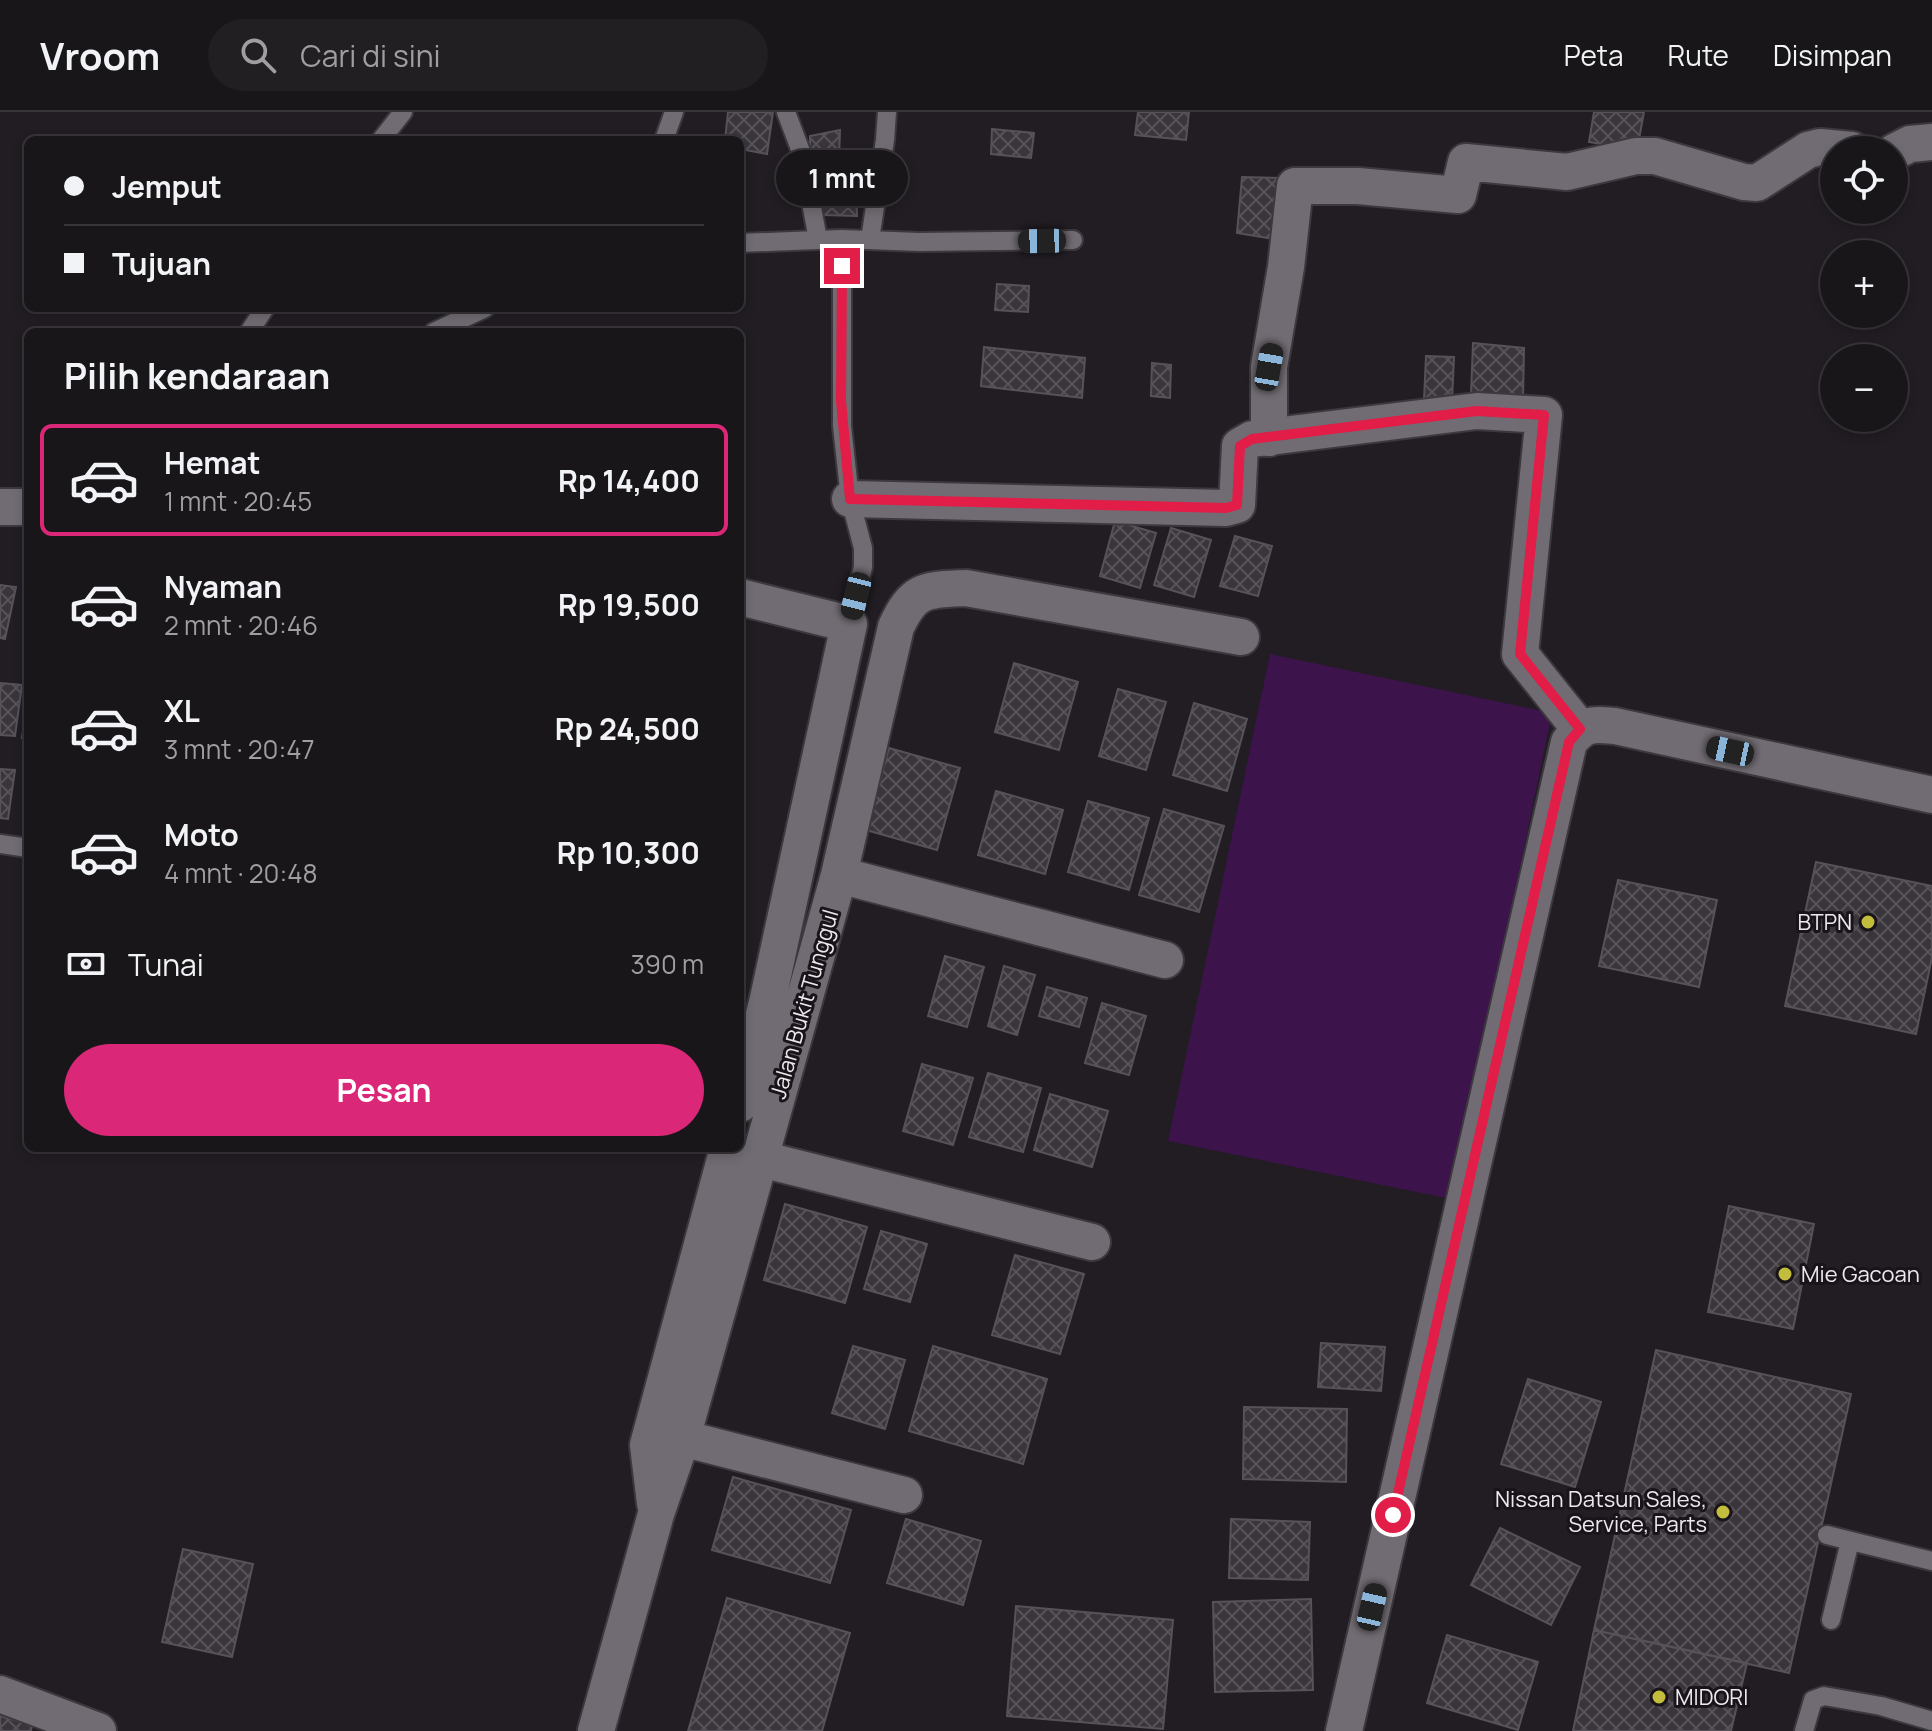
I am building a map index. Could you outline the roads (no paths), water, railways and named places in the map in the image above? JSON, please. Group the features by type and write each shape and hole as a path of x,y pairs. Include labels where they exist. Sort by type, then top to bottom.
{"street":[{"path":"1908,145 1932,142"},
{"path":"1269,438 1269,367 1286,267 1295,186 1358,186 1458,195 1466,162 1567,172 1636,156 1655,156 1757,183 1808,150 1820,147"},
{"path":"850,499 1226,508 1237,505 1240,446 1252,439 1477,411 1544,415 1520,654 1580,729"},
{"path":"0,507 24,507"},
{"name":"Jalan Bukit Tunggul","path":"596,1731 656,1514 682,1438 744,1154 839,875 896,627 905,607 921,594 940,589 966,588 1241,637"},
{"path":"744,598 849,624 767,1003 744,1089"},
{"path":"1344,1731 1569,742 1580,729 1594,724 1615,726 1932,795"},
{"path":"839,875 1165,960"},
{"path":"656,1514 648,1445 744,1154 1092,1242"},
{"path":"682,1438 904,1495"},
{"path":"0,1694 98,1731"}],"lane":[{"path":"384,136 403,112"},
{"path":"665,136 674,112"},
{"path":"786,112 811,178 811,202 818,240"},
{"path":"870,240 887,112"},
{"path":"842,239 841,401 850,499 863,548 863,567 849,624"},
{"path":"744,243 842,239 919,242 1073,240"},
{"path":"442,328 476,312"},
{"path":"0,844 24,847"},
{"path":"1827,1535 1932,1561"},
{"path":"1831,1620 1850,1541"},
{"path":"1804,1731 1813,1700 1824,1696 1881,1706 1932,1721"}],"place":[{"name":"BTPN","path":"1868,922"},
{"name":"Mie Gacoan","path":"1785,1274"},
{"name":"Nissan Datsun Sales, Service, Parts","path":"1723,1512"},
{"name":"MIDORI","path":"1659,1697"}]}
